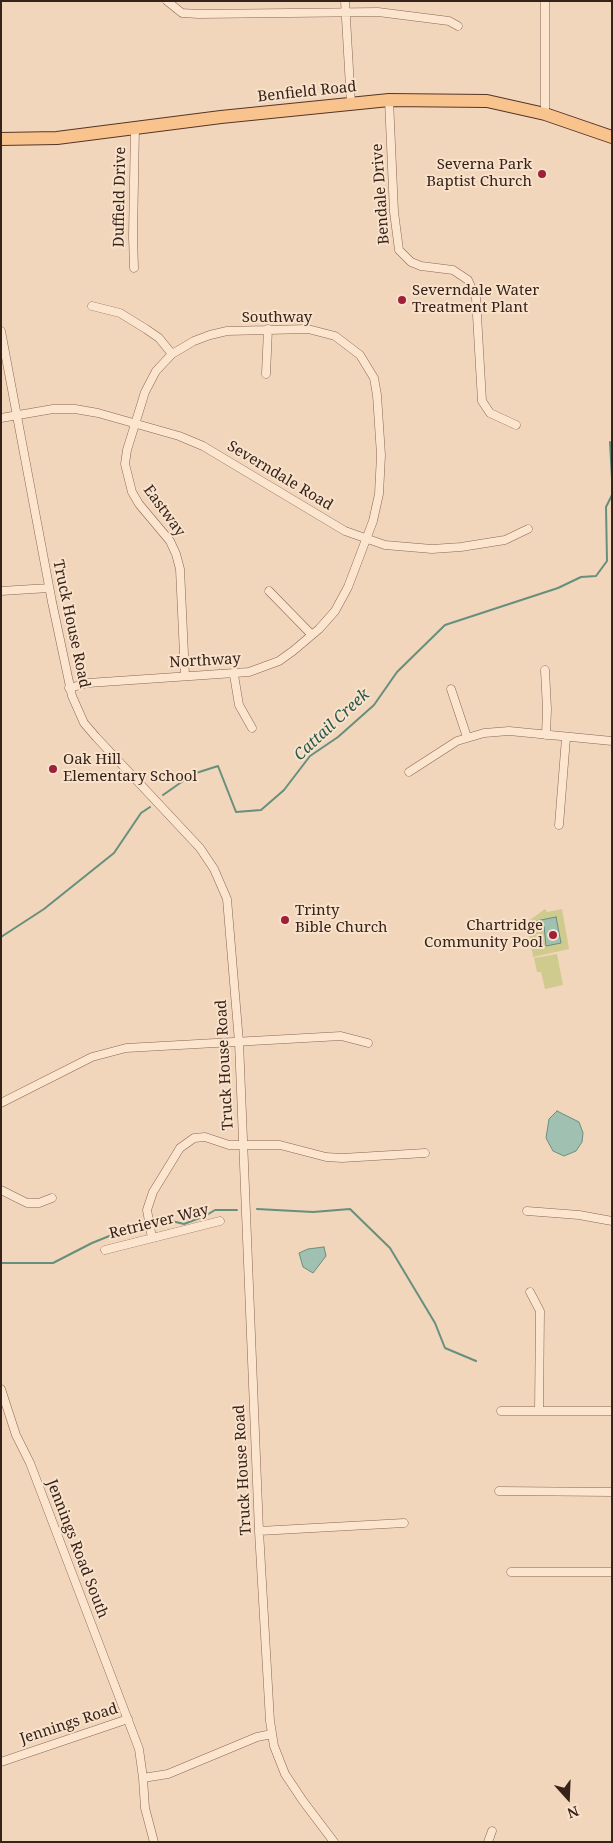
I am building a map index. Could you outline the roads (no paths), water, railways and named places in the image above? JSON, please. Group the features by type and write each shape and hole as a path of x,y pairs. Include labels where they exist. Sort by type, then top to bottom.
{"main road":[{"name":"Benfield Road","path":"1,138 57,138 135,127 389,100 487,101 545,114 612,137"}],"street":[{"path":"167,1 182,13 387,13 449,20 458,26"},
{"path":"345,1 351,104"},
{"path":"545,1 545,114"},
{"name":"Bendale Drive","path":"389,100 394,212 399,250 411,262 420,266 453,270 468,280 476,298 482,401 490,413 516,425"},
{"name":"Duffield Drive","path":"134,268 135,127"},
{"path":"92,306 120,313 146,328 159,338 172,354"},
{"name":"Southway","path":"135,424 150,382 156,371 172,354 194,341 227,331 308,329 335,336 354,349 371,371 377,395 381,455 376,509 366,539"},
{"path":"266,374 268,330"},
{"name":"Truck House Road","path":"1,331 69,688 84,723 200,848 220,881 229,912 239,1042 259,1531 272,1734 277,1757 285,1774 334,1842"},
{"name":"Severndale Road","path":"1,418 68,408 98,413 179,436 203,446 345,531 366,539 404,548 432,549 505,540 528,529"},
{"name":"Eastway","path":"135,424 127,450 126,469 132,492 139,504 170,541 176,554 180,570 185,676"},
{"name":"Northway","path":"69,688 88,683 185,676 234,675 263,668 278,661 312,635 342,600 366,539"},
{"path":"1,591 49,588"},
{"path":"269,591 312,635"},
{"path":"545,670 546,735"},
{"path":"234,675 239,705 252,728"},
{"path":"451,689 467,737"},
{"path":"409,772 440,751 467,737 497,731 612,742"},
{"path":"559,825 566,738"},
{"path":"1,1103 92,1057 126,1048 341,1036 368,1043"},
{"path":"152,1238 147,1217 150,1201 184,1144 200,1137 229,1145 280,1145 326,1157 342,1158 425,1153"},
{"path":"1,1190 27,1203 39,1203 52,1198"},
{"path":"527,1211 579,1215 612,1221"},
{"name":"Retriever Way","path":"105,1250 220,1221"},
{"path":"530,1292 540,1311 539,1410"},
{"name":"Jennings Road South","path":"1,1389 16,1435 30,1463 128,1719"},
{"path":"501,1412 539,1410 612,1411"},
{"path":"499,1491 612,1492"},
{"path":"259,1531 404,1523"},
{"path":"511,1572 612,1572"},
{"name":"Jennings Road","path":"1,1762 128,1719 139,1749 145,1808 154,1842"},
{"path":"143,1778 168,1774 257,1737 272,1734"},
{"path":"488,1842 492,1831"}],"waterway":[{"name":"Cattail Creek","path":"610,442 612,479"},
{"name":"Cattail Creek","path":"163,795 193,774 218,766 236,812 261,810 284,790 310,756 338,737 374,705 397,672 445,625 558,588 581,577 596,576 607,561 606,507 612,495"},
{"name":"Cattail Creek","path":"1,937 44,909 114,853 141,813 150,807"},
{"path":"257,1209 313,1212 350,1209 390,1248 435,1323 445,1348 476,1361"},
{"path":"159,1218 184,1224 215,1210 237,1210"},
{"path":"1,1263 53,1263 92,1243 139,1224"}],"place":[{"name":"Severna Park Baptist Church","path":"542,174"},
{"name":"Severndale Water Treatment Plant","path":"402,300"},
{"name":"Oak Hill Elementary School","path":"53,769"},
{"name":"Trinty Bible Church","path":"285,920"},
{"name":"Chartridge Community Pool","path":"553,935"}]}
